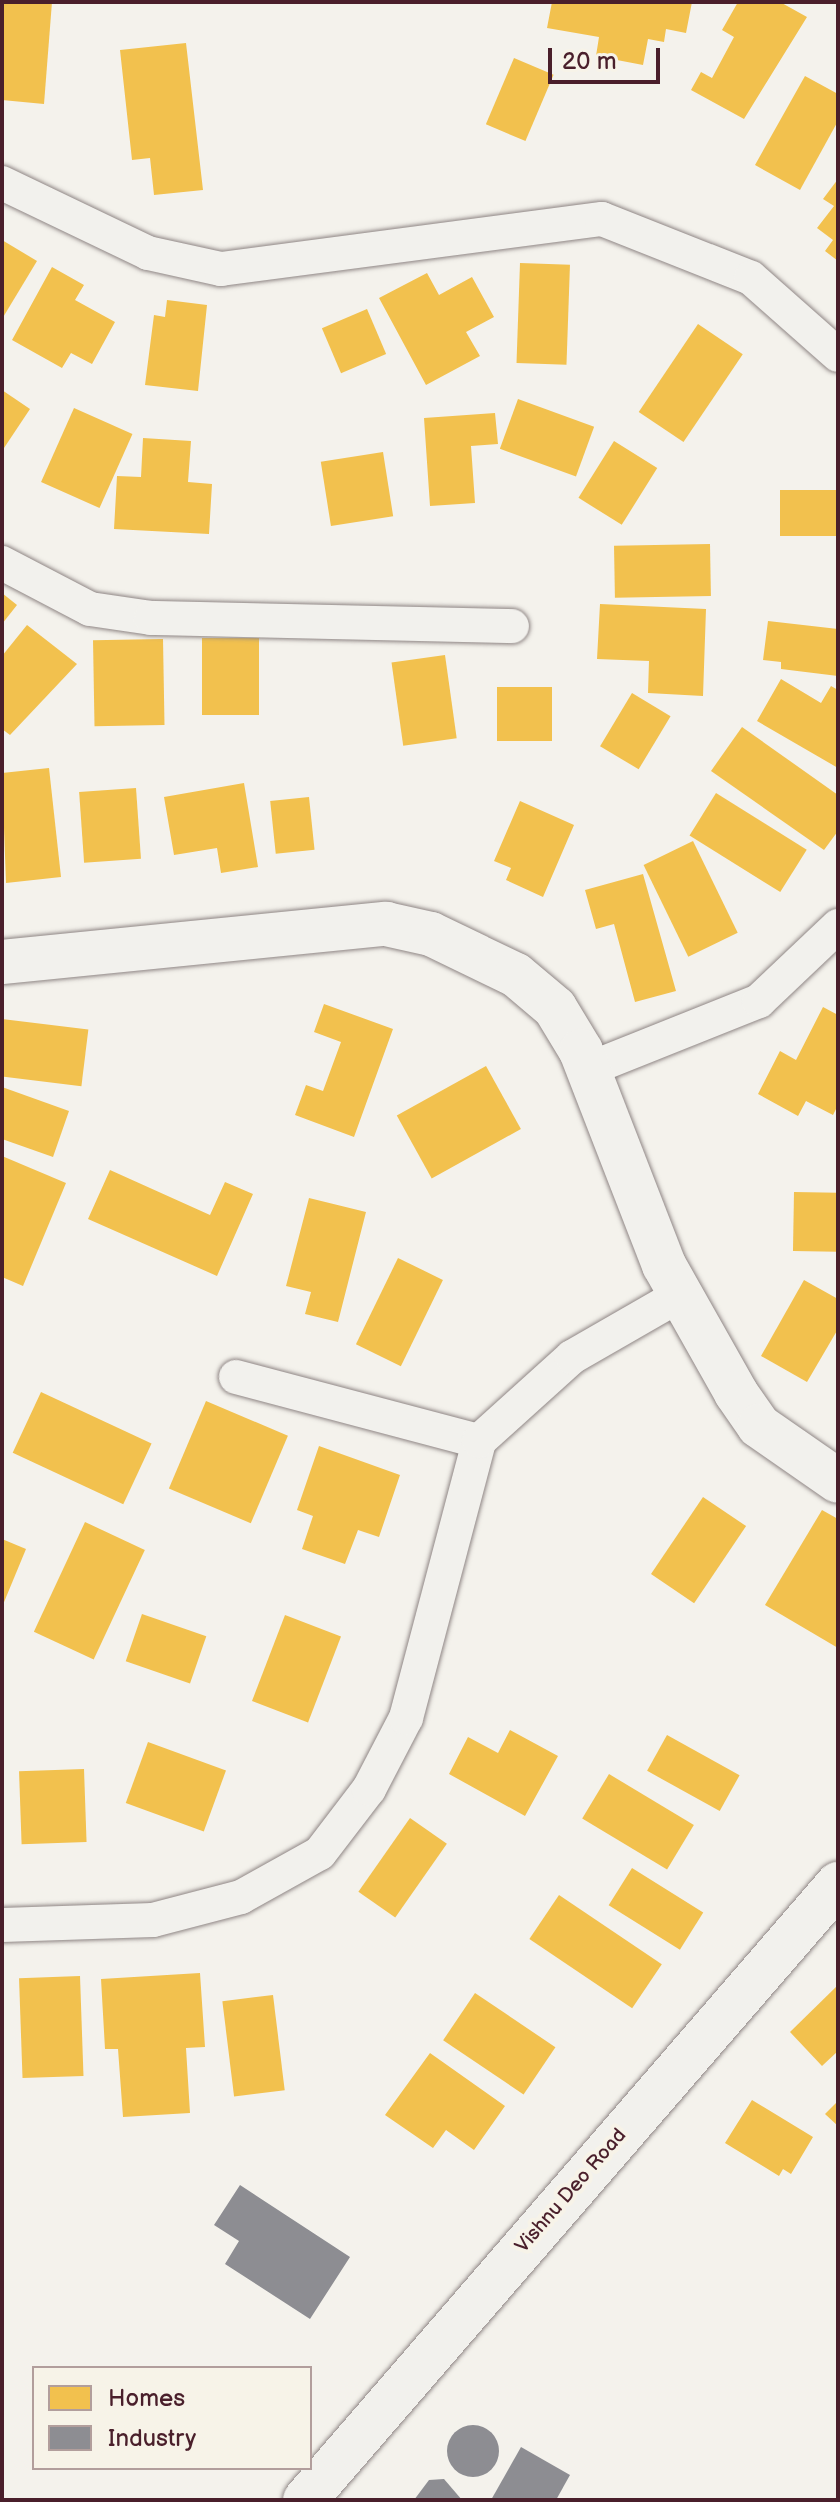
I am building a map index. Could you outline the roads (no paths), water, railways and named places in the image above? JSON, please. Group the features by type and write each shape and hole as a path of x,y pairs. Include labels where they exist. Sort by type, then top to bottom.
{"street":[{"path":"2,183 148,253 221,269 602,219 751,278 838,355"},
{"path":"2,563 90,609 151,618 512,626"},
{"path":"2,962 386,924 431,934 516,975 555,1008 589,1069 678,1296 759,1426 838,1481"},
{"path":"589,1069 759,1001 838,926"},
{"path":"2,1925 153,1920 241,1897 320,1853 369,1789 406,1718 479,1441 572,1357 678,1296"},
{"path":"236,1377 479,1441"},
{"name":"Vishnu Deo Road","path":"305,2500 838,1884"}]}
